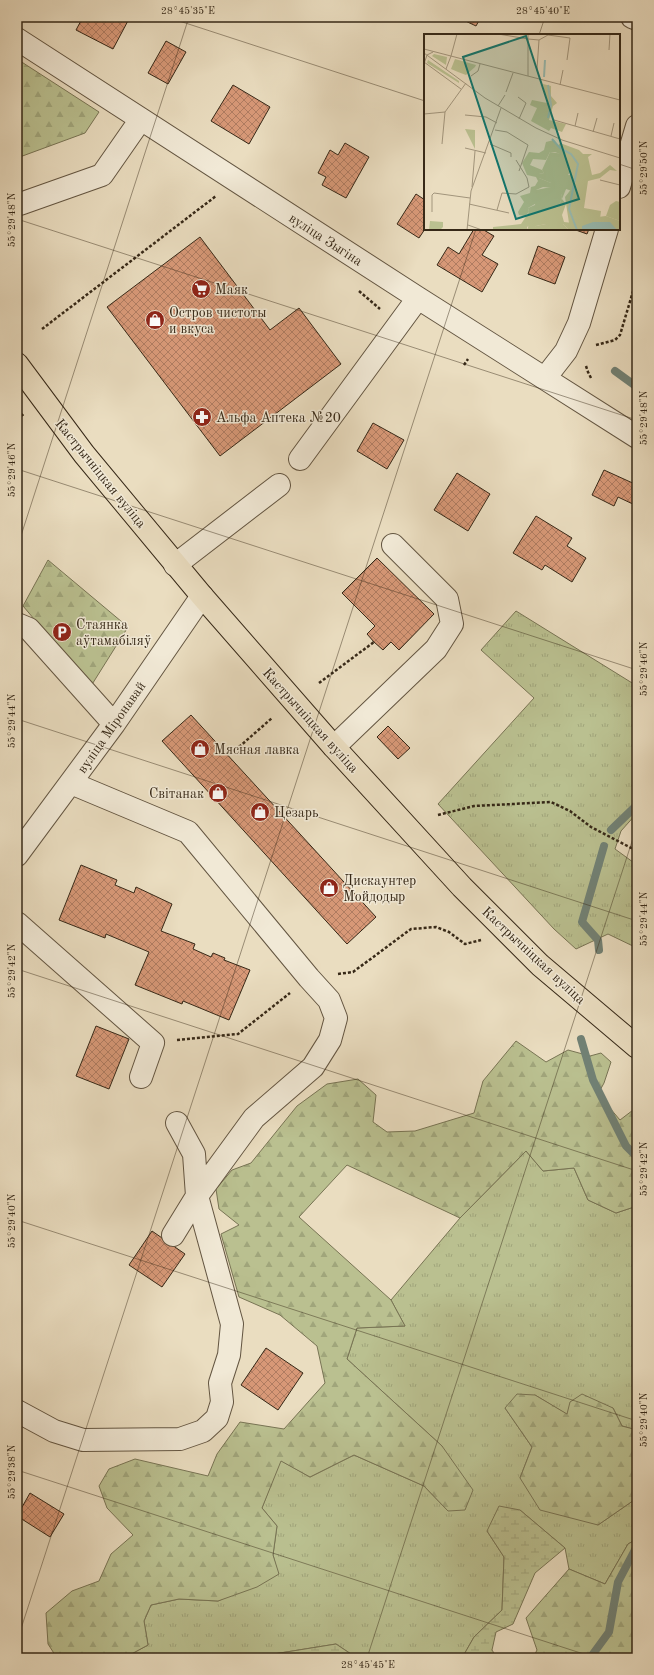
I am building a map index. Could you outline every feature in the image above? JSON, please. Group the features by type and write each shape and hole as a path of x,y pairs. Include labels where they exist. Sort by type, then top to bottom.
{"main road":[{"name":"Кастрычніцкая вуліца","path":"17,364 84,454 175,565 334,747 462,887 530,954 637,1047"}],"street":[{"path":"632,17 637,19"},
{"name":"вуліца Зыгіна","path":"17,39 418,298 637,437"},
{"path":"20,204 102,174 141,119"},
{"path":"620,184 637,126"},
{"path":"545,378 566,351 579,323 607,230"},
{"path":"300,459 418,298"},
{"path":"175,565 279,485"},
{"path":"334,747 436,649 452,624 447,599 393,545"},
{"name":"вуліца Міронавай","path":"17,855 114,724 202,596"},
{"path":"17,624 29,629 114,724"},
{"path":"71,783 188,832 329,1000 336,1018 330,1040 313,1067 254,1118 197,1196 173,1235"},
{"path":"17,923 153,1043 141,1077"},
{"path":"17,1411 54,1430 83,1440 180,1438 203,1431 216,1418 222,1402 220,1383 229,1356 232,1324 197,1196 194,1154 177,1123"}],"path":[{"path":"42,329 218,195"},
{"path":"592,379 586,366 590,347 615,340 620,335 637,278"},
{"path":"355,288 382,311"},
{"path":"566,351 587,358"},
{"path":"319,683 374,642"},
{"path":"239,747 272,718"},
{"path":"438,815 474,806 551,802 570,811 590,827 637,850"}],"green space":[{"path":"17,59 99,112 85,133 17,158"},
{"path":"48,560 128,627 91,686 23,606"},
{"path":"516,611 637,686 637,813 621,831 615,849 637,865 637,948 608,934 576,949 554,929 438,804 534,698 481,650"},
{"path":"516,1041 546,1062 568,1050 590,1056 601,1053 611,1062 604,1083 598,1094 620,1120 637,1107 637,1206 616,1213 588,1200 574,1168 543,1171 526,1151 460,1218 347,1165 299,1217 391,1300 405,1326 357,1328 347,1359 442,1446 473,1490 465,1510 448,1511 424,1486 354,1455 310,1477 281,1461 262,1508 277,1526 273,1555 279,1574 257,1587 218,1601 179,1599 151,1605 144,1621 148,1645 124,1658 57,1658 48,1644 46,1613 72,1591 99,1581 111,1554 133,1535 107,1508 99,1486 109,1469 135,1459 208,1476 217,1454 240,1422 284,1429 325,1383 317,1346 280,1315 239,1297 221,1234 239,1225 219,1209 216,1189 232,1170 251,1163 297,1106 327,1084 358,1079 376,1095 373,1122 387,1132 415,1131 474,1113 483,1081"},
{"path":"526,1151 543,1171 574,1168 588,1200 616,1213 637,1206 637,1341 633,1355 637,1366 637,1430 622,1426 613,1408 568,1415 535,1395 505,1408 532,1447 520,1478 598,1525 637,1498 637,1539 628,1544 605,1584 569,1569 565,1548 520,1510 487,1531 504,1557 502,1610 474,1637 462,1658 357,1658 336,1644 249,1658 124,1658 148,1645 144,1621 151,1605 179,1599 218,1601 278,1574 273,1555 277,1526 262,1508 280,1460 310,1477 354,1455 424,1486 448,1511 442,1446 347,1359 357,1328 405,1326 391,1300 460,1218"},
{"path":"517,1394 535,1395 567,1414 570,1402 582,1394 613,1408 622,1426 637,1430 637,1498 598,1525 540,1510 520,1478 532,1447 505,1408"},
{"path":"499,1506 520,1510 565,1548 535,1573 513,1624 496,1632 492,1650 497,1658 462,1658 474,1637 502,1610 504,1557 487,1531"},
{"path":"637,1539 637,1658 533,1658 537,1650 526,1618 569,1569 605,1584 628,1544"},
{"path":"336,1644 357,1658 249,1658"}],"building":[{"path":"83,17 130,17 113,49 76,30"},
{"path":"457,17 481,17 476,26"},
{"path":"166,41 186,52 168,84 148,73"},
{"path":"233,85 270,107 249,144 211,121"},
{"path":"345,143 369,157 346,198 322,185 326,177 318,173 330,150 338,155"},
{"path":"416,194 424,199 424,230 419,238 397,224"},
{"path":"473,230 484,230 494,236 482,255 498,264 482,292 437,265 448,247 459,254"},
{"path":"576,230 589,230 587,234"},
{"path":"200,237 270,330 299,308 341,364 220,456 107,307"},
{"path":"538,246 565,257 555,284 528,274"},
{"path":"373,423 404,440 387,469 357,451"},
{"path":"604,470 637,485 637,506 618,497 614,506 592,495"},
{"path":"457,473 490,494 468,531 434,510"},
{"path":"536,516 572,538 567,546 586,558 572,582 545,565 542,570 513,553"},
{"path":"377,558 434,614 399,650 391,642 383,650 374,642 367,634 375,626 342,593"},
{"path":"191,715 376,917 347,944 162,741"},
{"path":"388,726 410,748 398,759 377,737"},
{"path":"81,865 117,880 115,885 134,893 136,887 172,904 161,931 195,944 193,949 211,957 213,953 225,958 224,960 250,970 229,1020 183,1001 182,1004 135,985 149,952 106,934 105,938 59,920"},
{"path":"96,1026 129,1039 109,1089 76,1076"},
{"path":"152,1231 185,1254 162,1287 129,1265"},
{"path":"266,1348 303,1373 278,1410 241,1385"},
{"path":"30,1493 64,1514 50,1537 17,1516"}],"waterway":[{"path":"615,371 637,387"},
{"path":"611,830 637,805"},
{"path":"599,950 598,940 582,922 604,846"},
{"path":"581,1039 593,1080 626,1146 637,1157"},
{"path":"590,1658 609,1632 618,1582 637,1546"}],"place":[{"name":"Маяк","path":"201,289"},
{"name":"Остров чистоты и вкуса","path":"155,320"},
{"name":"Альфа Аптека №20","path":"202,417"},
{"name":"Стаянка аўтамабіляў","path":"62,632"},
{"name":"Мясная лавка","path":"200,749"},
{"name":"Світанак","path":"218,793"},
{"name":"Цезарь","path":"260,812"},
{"name":"Дискаунтер Мойдодыр","path":"329,888"}]}
